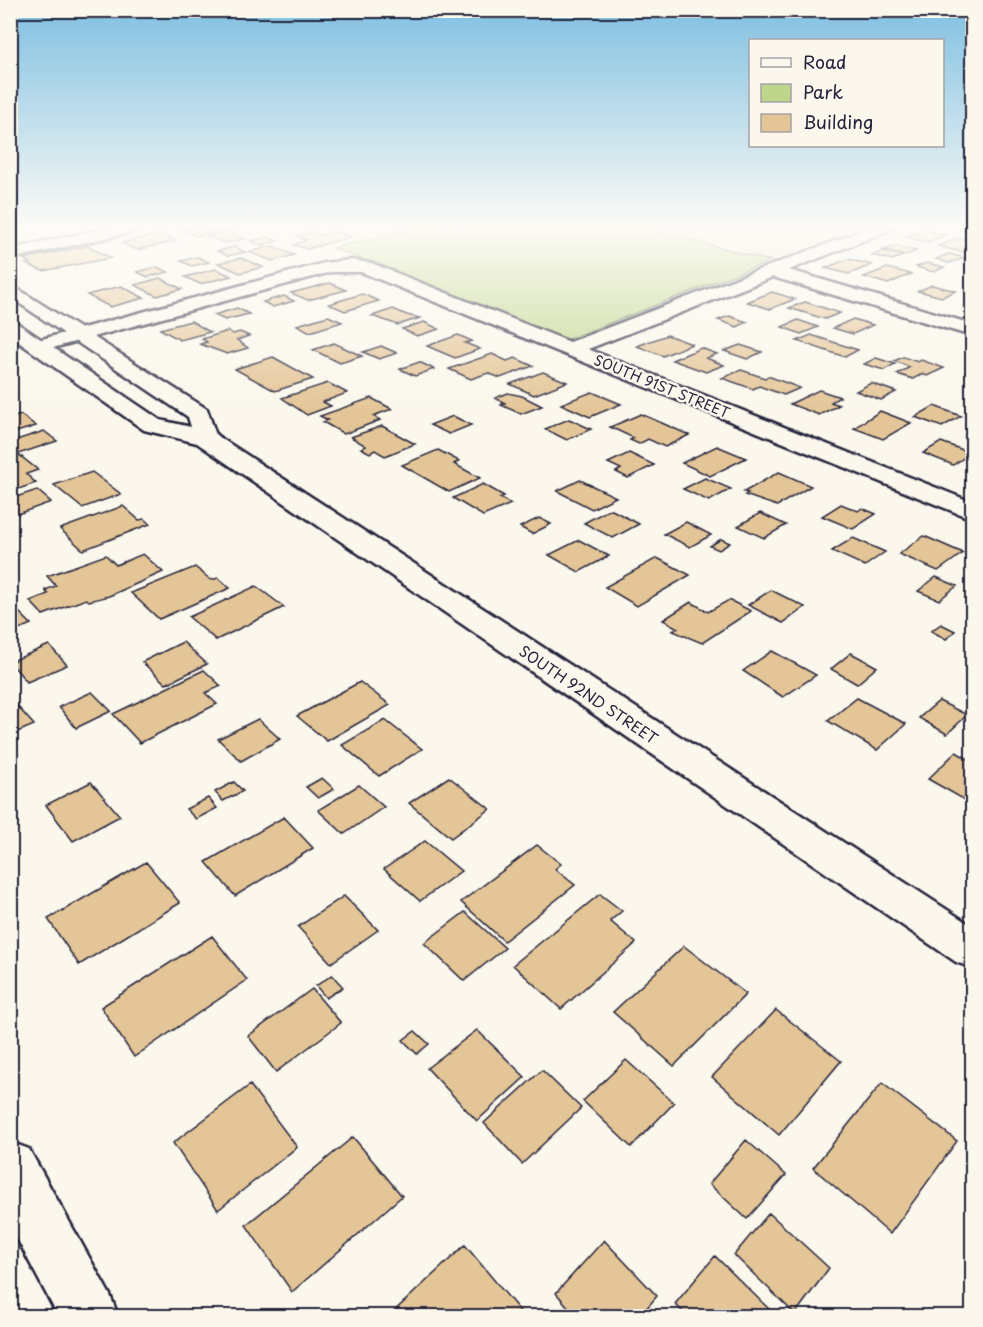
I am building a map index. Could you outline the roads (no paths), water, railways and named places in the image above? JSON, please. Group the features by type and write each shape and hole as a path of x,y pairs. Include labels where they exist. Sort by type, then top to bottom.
{"street":[{"path":"10,289 82,334 200,414 205,438"},
{"name":"SOUTH 91ST STREET","path":"82,334 249,289"},
{"name":"SOUTH 91ST STREET","path":"419,289 972,511"},
{"path":"571,350 726,289"},
{"path":"833,289 972,330"},
{"name":"SOUTH 92ND STREET","path":"10,327 152,425 205,438 972,949"},
{"path":"38,346 82,334"},
{"path":"10,1168 89,1317"}]}
